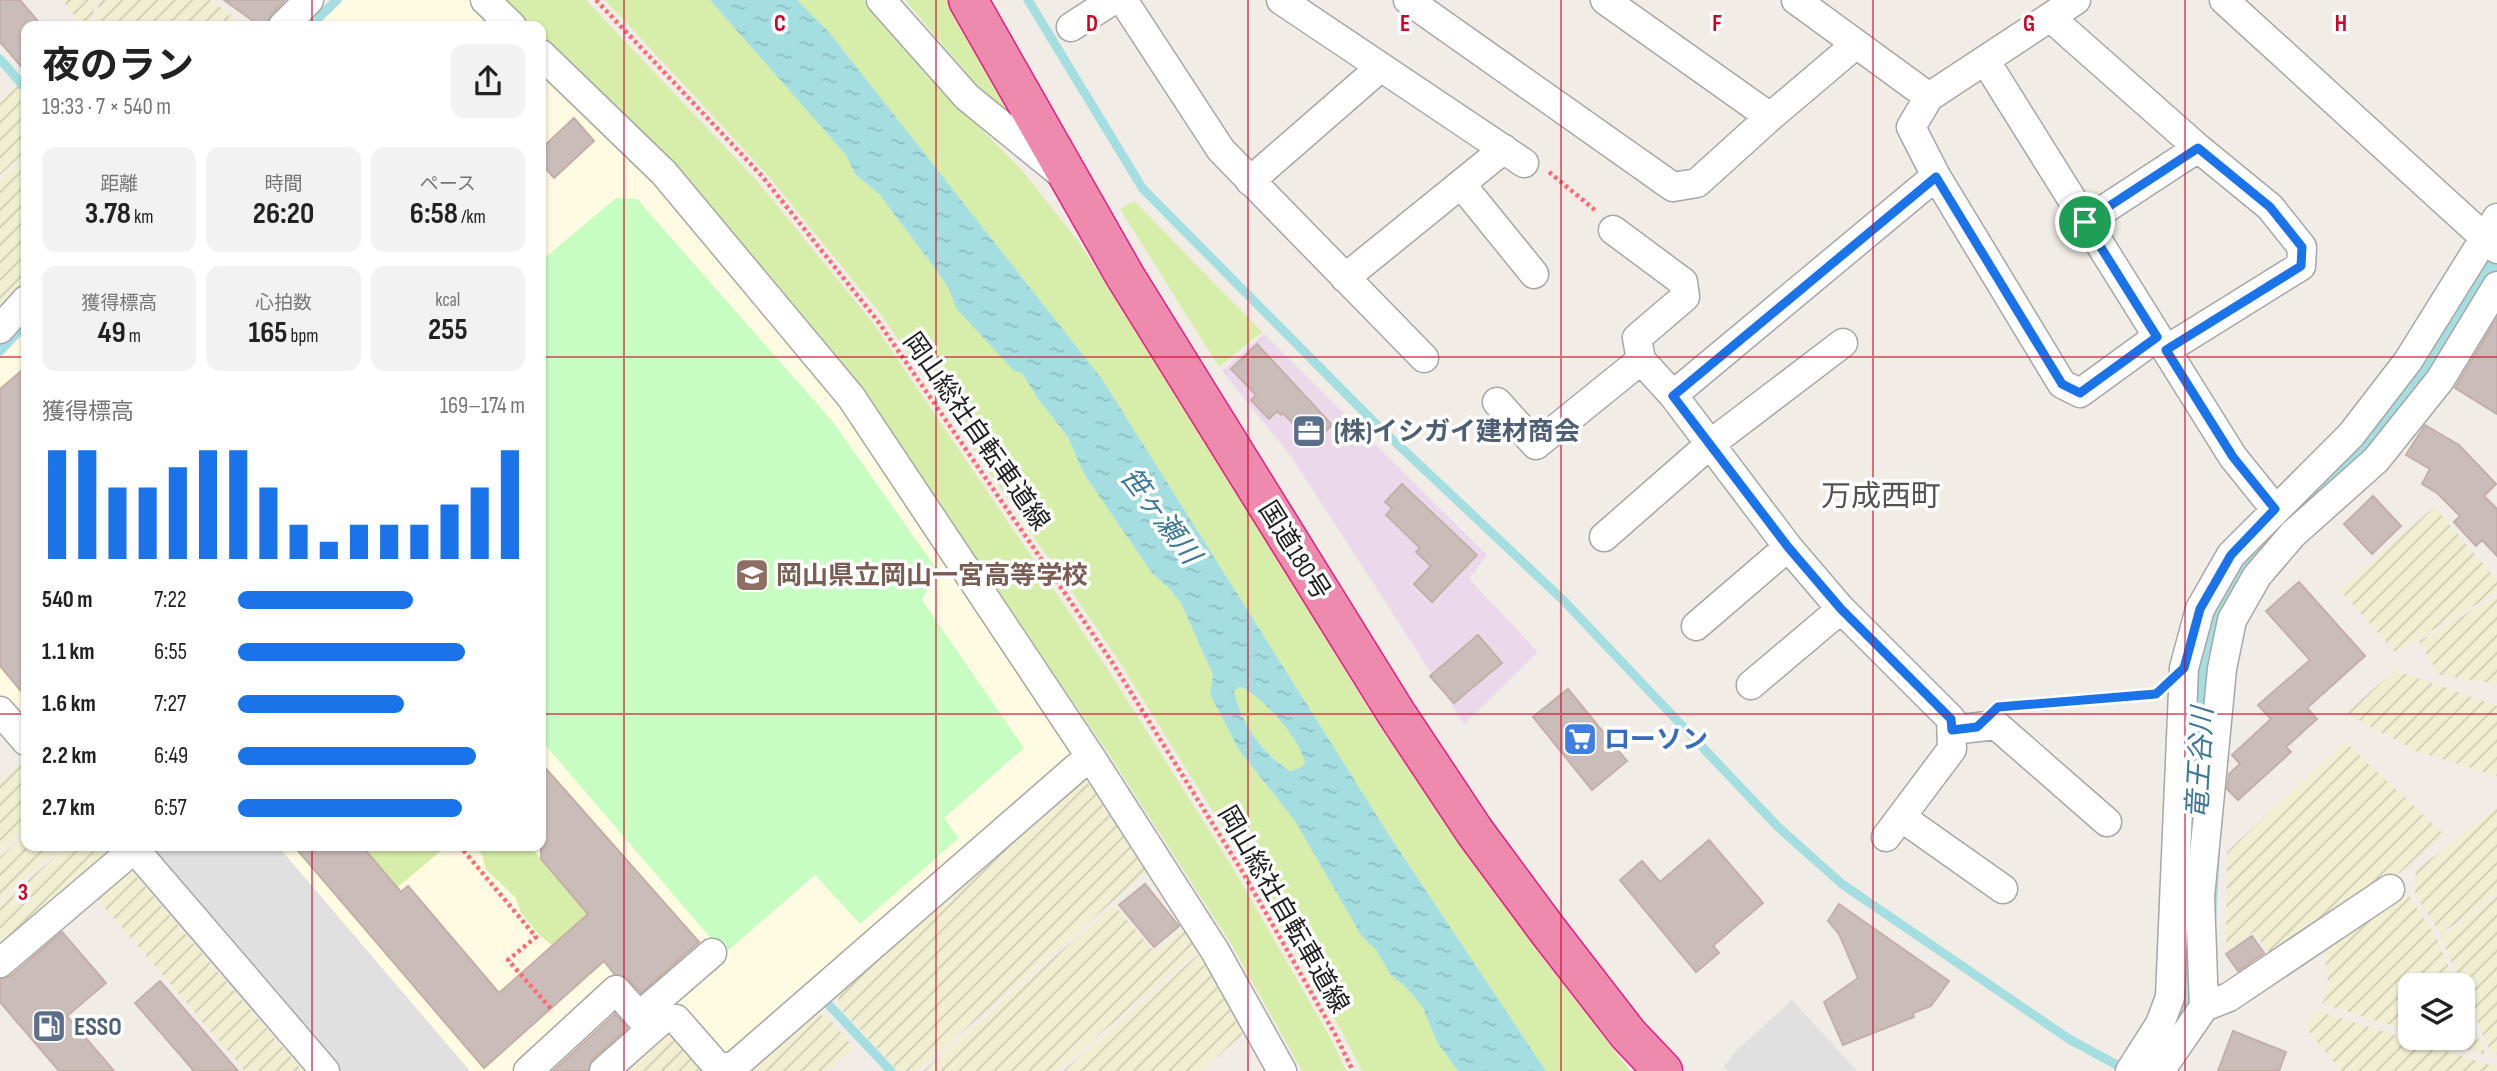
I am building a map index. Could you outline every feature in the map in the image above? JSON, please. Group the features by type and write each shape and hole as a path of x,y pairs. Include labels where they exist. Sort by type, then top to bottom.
{"highway":[{"name":"国道180号","path":"968,0 1125,276 1396,713 1475,832 1549,932 1628,1034 1663,1071"}],"street":[{"path":"288,21 309,0"},
{"path":"485,0 507,21"},
{"path":"881,0 967,97 1072,183"},
{"path":"1072,27 1113,0"},
{"path":"1123,0 1221,150 1424,358"},
{"path":"1281,0 1514,156 1461,184 1345,278"},
{"path":"1408,0 1673,187 1697,183 1855,45"},
{"path":"1605,0 1770,117"},
{"path":"1796,0 1929,97"},
{"path":"2148,1066 2169,997 2184,668 2200,609 2231,555 2351,435 2407,361 2492,237 2224,0"},
{"path":"2068,5 2198,148 2270,207 2302,247 2301,266 2162,343 2080,393 2062,384 1936,177 1911,127 1929,97 2068,5"},
{"path":"546,59 664,173 851,397 1090,756 1215,951 1282,1071"},
{"path":"1985,60 2233,457 2275,509"},
{"path":"1250,181 1381,67"},
{"path":"2085,222 2198,148"},
{"path":"1673,396 1936,177"},
{"path":"1461,184 1534,274"},
{"path":"1613,230 1683,282 1685,297 1637,338 1642,360 1673,396 1788,547 1841,609 1951,719 1964,729 1996,725 2107,822"},
{"path":"2204,1007 2200,897 2222,669 2232,620 2257,576 2293,534 2376,460 2440,380 2497,286"},
{"path":"0,328 21,305"},
{"path":"1604,537 1709,445 1843,343"},
{"path":"1497,402 1536,445 1642,360"},
{"path":"1696,626 1788,547"},
{"path":"1751,685 1841,609"},
{"path":"1,714 21,736"},
{"path":"1964,729 1894,827 2003,889"},
{"path":"604,1071 664,1018 676,1019 718,1067 733,1067 1090,756"},
{"path":"0,963 128,852 325,1071"},
{"path":"2148,1066 2204,1007 2229,998 2390,889"},
{"path":"528,1071 616,990 639,1016 712,953"}],"path":[{"name":"岡山総社自転車道線","path":"596,0 762,176 877,320 1112,662 1241,871 1336,1036 1353,1071"},
{"path":"1514,156 1542,166 1604,218 1613,230"},
{"path":"1964,729 1998,707 2156,694 2184,668"},
{"path":"464,851 536,937 508,960 570,1031"}],"shaded area":[{"path":"62,0 95,0 93,21 79,21"},
{"path":"99,0 210,0 238,21 96,21"},
{"path":"344,0 474,0 497,21 322,21"},
{"name":"岡山県立岡山一宮高等学校","path":"546,69 659,177 846,400 1081,750 724,1060 664,1006 590,1071 335,1071 146,851 546,851"},
{"path":"17,85 21,90 21,156 0,175 0,101"},
{"path":"21,161 21,285 0,308 0,180"},
{"path":"1264,334 1487,555 1469,579 1538,652 1464,724 1291,456 1222,371"},
{"path":"21,336 21,723 0,699 0,359"},
{"path":"2434,507 2497,580 2497,592 2395,652 2340,590"},
{"path":"2497,596 2497,684 2439,675 2419,641"},
{"path":"2395,670 2497,706 2497,776 2416,751 2346,713"},
{"path":"2345,742 2445,835 2398,874 2271,954 2253,932 2226,951 2227,852"},
{"path":"21,764 21,834 0,852 0,782"},
{"path":"1076,783 1090,784 1149,870 917,1071 898,1071 838,1006 839,992"},
{"path":"2497,808 2497,893 2441,934 2415,895 2416,870"},
{"path":"21,838 21,851 56,851 0,900 0,857"},
{"path":"61,851 108,851 112,855 0,949 0,905"},
{"path":"152,851 282,851 470,1071 341,1071"},
{"path":"128,867 303,1071 245,1071 94,895"},
{"path":"2405,890 2436,937 2451,973 2398,973 2398,1027 2323,1004 2328,982 2323,943"},
{"path":"2497,896 2497,1055 2490,1051 2475,1016 2475,973 2456,973 2441,937"},
{"path":"1114,905 1155,953 1185,927 1197,951 1057,1071 923,1071"},
{"path":"1199,954 1243,1034 1201,1071 1063,1071"},
{"path":"1792,1000 1857,1071 1729,1071 1724,1067 1736,1051"},
{"path":"2318,1011 2398,1036 2398,1050 2443,1050 2497,1067 2497,1071 2341,1071 2310,1033 2306,1022"},
{"path":"814,1015 827,1016 854,1048 828,1071 750,1071"},
{"path":"2475,1030 2486,1055 2470,1050 2475,1050"},
{"path":"666,1034 676,1038 706,1071 624,1071"}],"green space":[{"path":"506,0 586,0 757,181 873,323 1105,665 1236,873 1331,1039 1346,1071 1302,1071 1231,944 1110,756 859,389 676,169 546,40 546,21 527,21"},
{"path":"605,0 710,0 846,155 855,174 879,194 949,289 956,308 1022,373 1038,399 1068,437 1084,474 1152,573 1181,603 1213,675 1210,694 1239,750 1295,821 1361,935 1376,950 1390,974 1407,988 1423,1008 1437,1042 1458,1071 1362,1071 1248,868 1117,658 882,316 765,172"},
{"path":"797,0 864,0 954,102 1021,169 1078,241 1153,354 1376,721 1457,841 1630,1071 1546,1071 1389,835 1102,379 829,32"},
{"path":"905,0 953,0 1024,122 1001,109 977,86"},
{"path":"616,198 637,199 833,422 938,571 922,600 1024,748 944,818 959,838 860,924 815,875 724,954 546,746 546,257"},
{"path":"1134,201 1262,332 1219,367 1120,209"},
{"path":"1240,686 1270,709 1289,731 1302,753 1305,764 1300,768 1291,771 1280,764 1254,737 1242,715 1234,691"},
{"path":"366,851 441,851 398,887"},
{"path":"478,851 534,851 588,913 552,945 539,935 521,913 515,897 486,870"}],"water":[{"name":"笹ヶ瀬川","path":"710,0 797,0 829,32 1102,379 1389,835 1546,1071 1458,1071 1437,1042 1423,1008 1407,988 1390,974 1376,950 1361,935 1295,821 1239,750 1210,694 1213,675 1181,603 1152,573 1084,474 1068,437 1038,399 1022,373 1014,371 956,308 949,289 934,267 879,194 855,174 846,155","holes":["1240,686 1270,709 1289,731 1302,753 1305,764 1300,768 1290,771 1270,755 1254,737 1242,715 1234,691"]}],"building":[{"path":"0,0 20,0 38,21 21,21 21,66 0,42"},
{"path":"224,0 285,0 269,21 253,21"},
{"path":"574,118 594,141 554,178 546,169 546,144"},
{"path":"2497,318 2497,414 2455,388"},
{"path":"1257,344 1332,425 1312,444 1283,413 1281,415 1277,411 1269,419 1251,400 1256,395 1231,369"},
{"path":"21,371 21,691 0,666 0,389"},
{"path":"2425,425 2459,445 2496,484 2484,496 2497,509 2497,556 2482,540 2476,546 2454,522 2460,516 2437,493 2422,484 2430,469 2406,455"},
{"path":"1402,484 1477,555 1432,602 1414,584 1431,566 1416,552 1420,548 1386,515 1392,508 1385,502"},
{"path":"2373,496 2401,526 2372,554 2344,524"},
{"path":"2299,582 2365,656 2307,708 2317,719 2286,747 2291,752 2238,800 2227,789 2229,774 2240,764 2232,755 2271,719 2258,705 2310,660 2266,611"},
{"path":"1478,635 1502,663 1454,703 1430,676"},
{"name":"ローソン","path":"1568,689 1627,761 1592,790 1533,717"},
{"path":"546,769 699,942 641,993 628,979 614,974 604,961 484,1068 298,851 366,851 401,892 408,886 499,993 588,914 541,859 541,851 546,851"},
{"path":"1709,840 1763,903 1713,946 1719,953 1696,972 1620,880 1642,861 1660,882"},
{"path":"1145,884 1179,926 1154,947 1119,905"},
{"path":"1839,904 1949,981 1931,1006 1913,1013 1914,1017 1843,1045 1824,1002 1858,978 1839,934 1828,921"},
{"path":"62,932 106,983 67,1016 114,1071 59,1071 0,1002 0,979 11,976"},
{"path":"2252,936 2264,953 2238,971 2226,954"},
{"path":"160,981 238,1071 194,1071 135,1003"},
{"path":"615,1014 628,1028 593,1059 588,1071 553,1071"},
{"path":"2233,1031 2286,1052 2279,1071 2218,1071"}],"waterway":[{"path":"315,21 337,0"},
{"path":"1028,0 1143,189 1373,421 1564,601 1777,826 1842,884 2069,1039 2128,1071"},
{"path":"0,59 21,83"},
{"name":"竜王谷川","path":"2145,1071 2177,1021 2187,977 2204,665 2219,612 2246,567 2284,524 2366,451 2430,367 2497,251"},
{"path":"0,351 21,328"},
{"path":"828,1004 891,1071"}],"place":[{"name":"(株)イシガイ建材商会","path":"1309,431"},
{"name":"岡山県立岡山一宮高等学校","path":"752,575"},
{"name":"ローソン","path":"1580,739"},
{"name":"ESSO","path":"49,1026"}],"district":[{"name":"万成西町","path":"1881,496"}],"route":[{"path":"2198,148 2270,207 2302,247 2301,266 2166,350 2233,457 2275,509 2231,555 2200,609 2184,668 2156,694 1998,707 1977,727 1952,730 1951,719 1841,609 1788,547 1673,396 1936,177 2062,384 2080,393 2157,337 2085,222 2198,148"}]}
